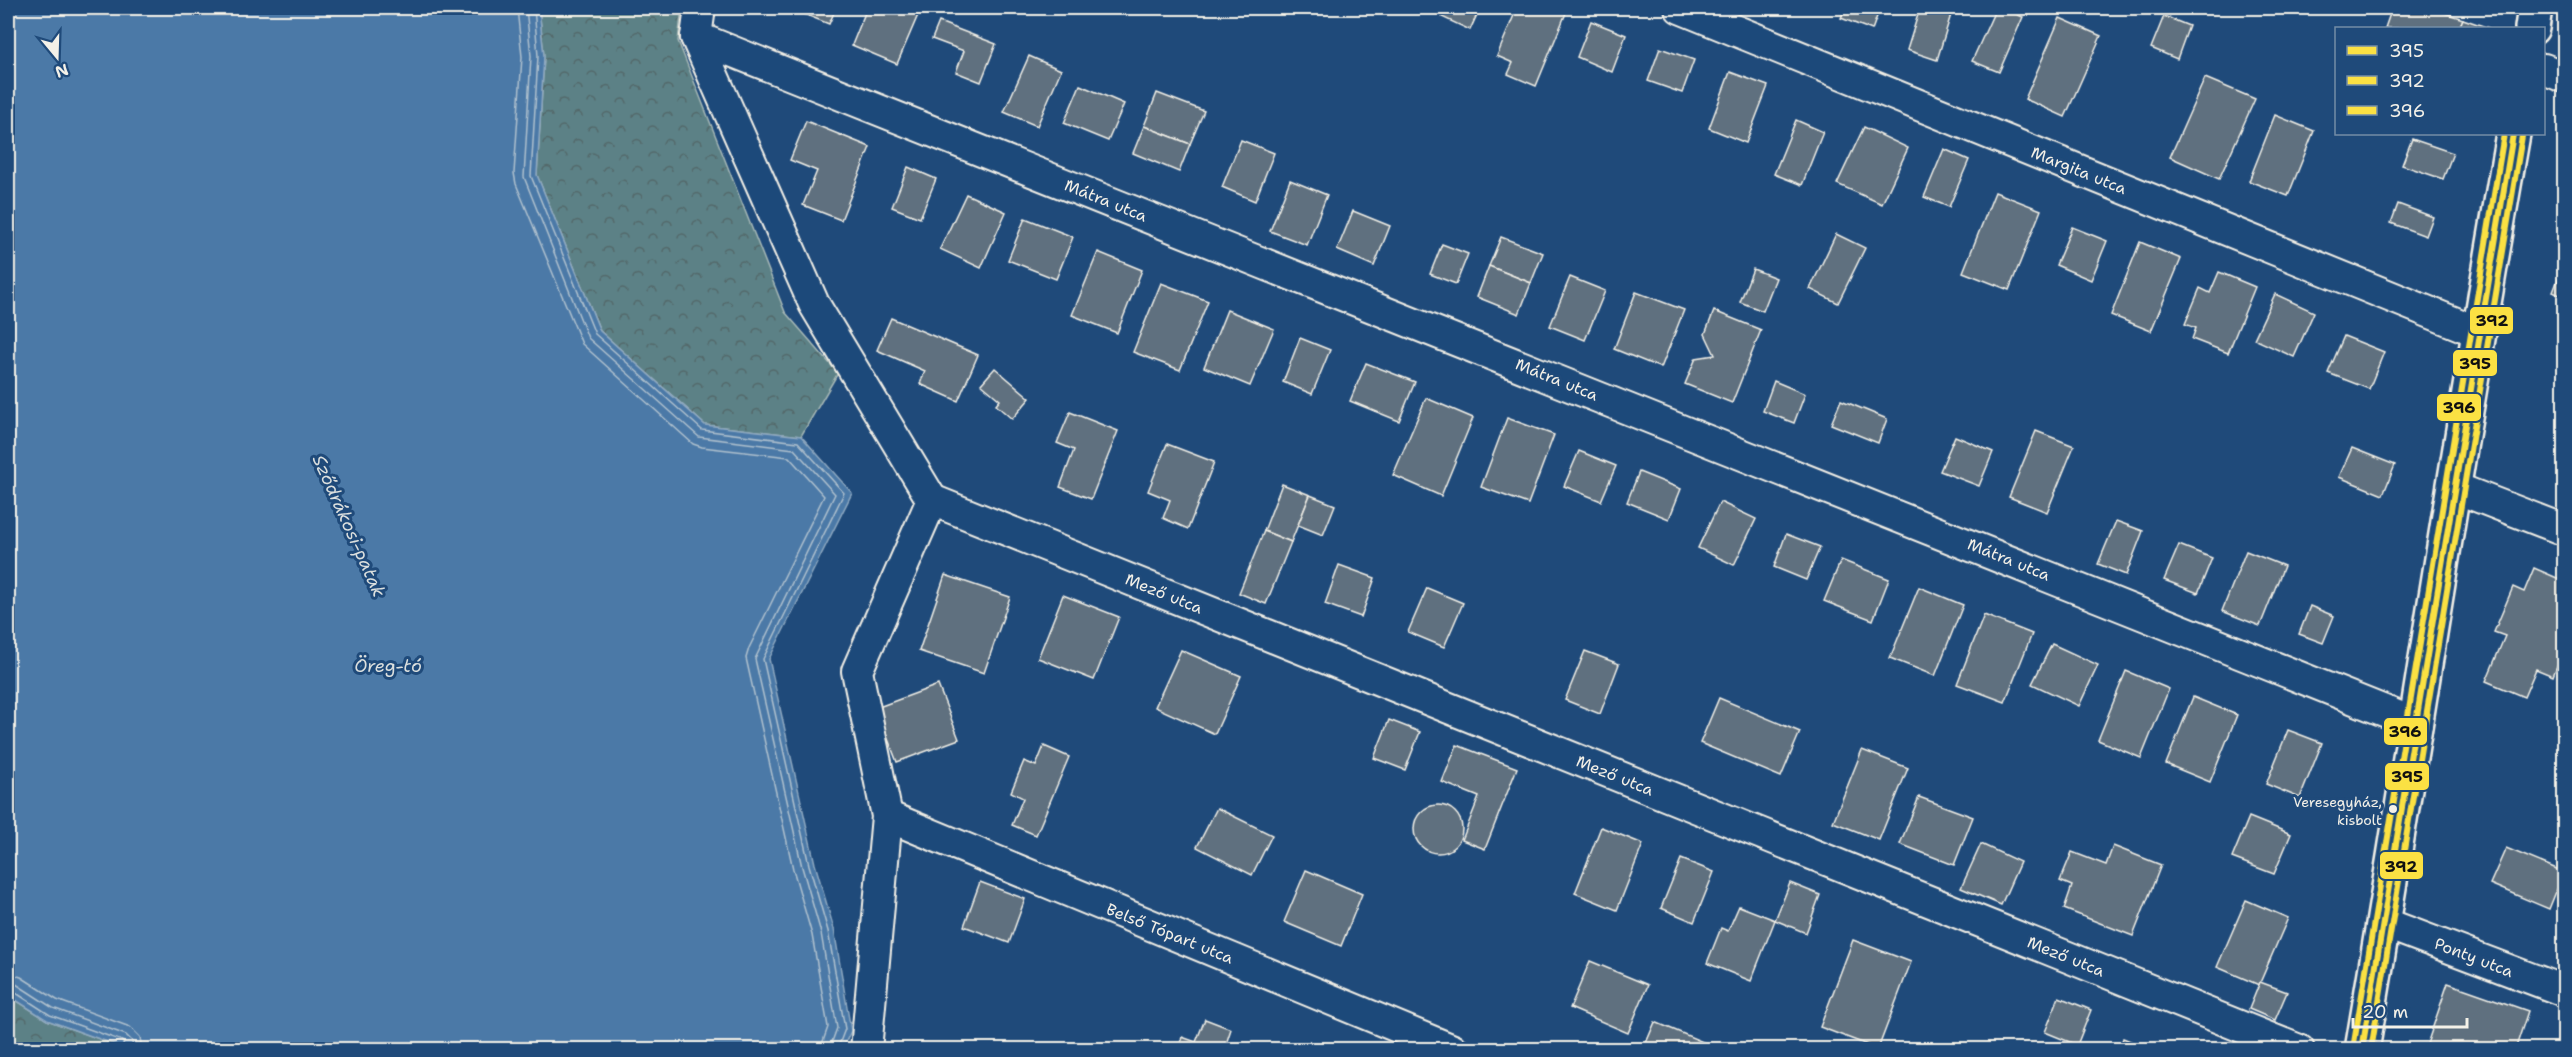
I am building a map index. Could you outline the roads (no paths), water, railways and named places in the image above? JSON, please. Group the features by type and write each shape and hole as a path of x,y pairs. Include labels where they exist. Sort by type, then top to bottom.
{"street":[{"path":"700,8 696,37 814,304 932,500 857,671 887,816 866,1050"},
{"name":"Margita utca","path":"1680,8 2478,332"},
{"path":"2532,27 2535,8"},
{"name":"Mátra utca","path":"696,37 2417,724"},
{"path":"2545,69 2565,77"},
{"path":"2362,1050 2417,724 2478,332 2513,135"},
{"path":"2453,487 2565,530"},
{"name":"Mező utca","path":"932,500 2299,1050"},
{"name":"Belső Tópart utca","path":"887,816 1453,1050"},
{"name":"Ponty utca","path":"2384,923 2565,991"}],"water":[{"name":"Öreg-tó","path":"8,8 539,8 544,56 537,175 600,331 705,425 801,436 852,493 769,659 815,864 834,929 851,1031 842,1049 127,1049 47,1020 8,995"}],"place":[{"name":"Veresegyház, kisbolt","path":"2393,809"}],"water label":[{"name":"Sződrákosi-patak","path":"349,526"}]}
